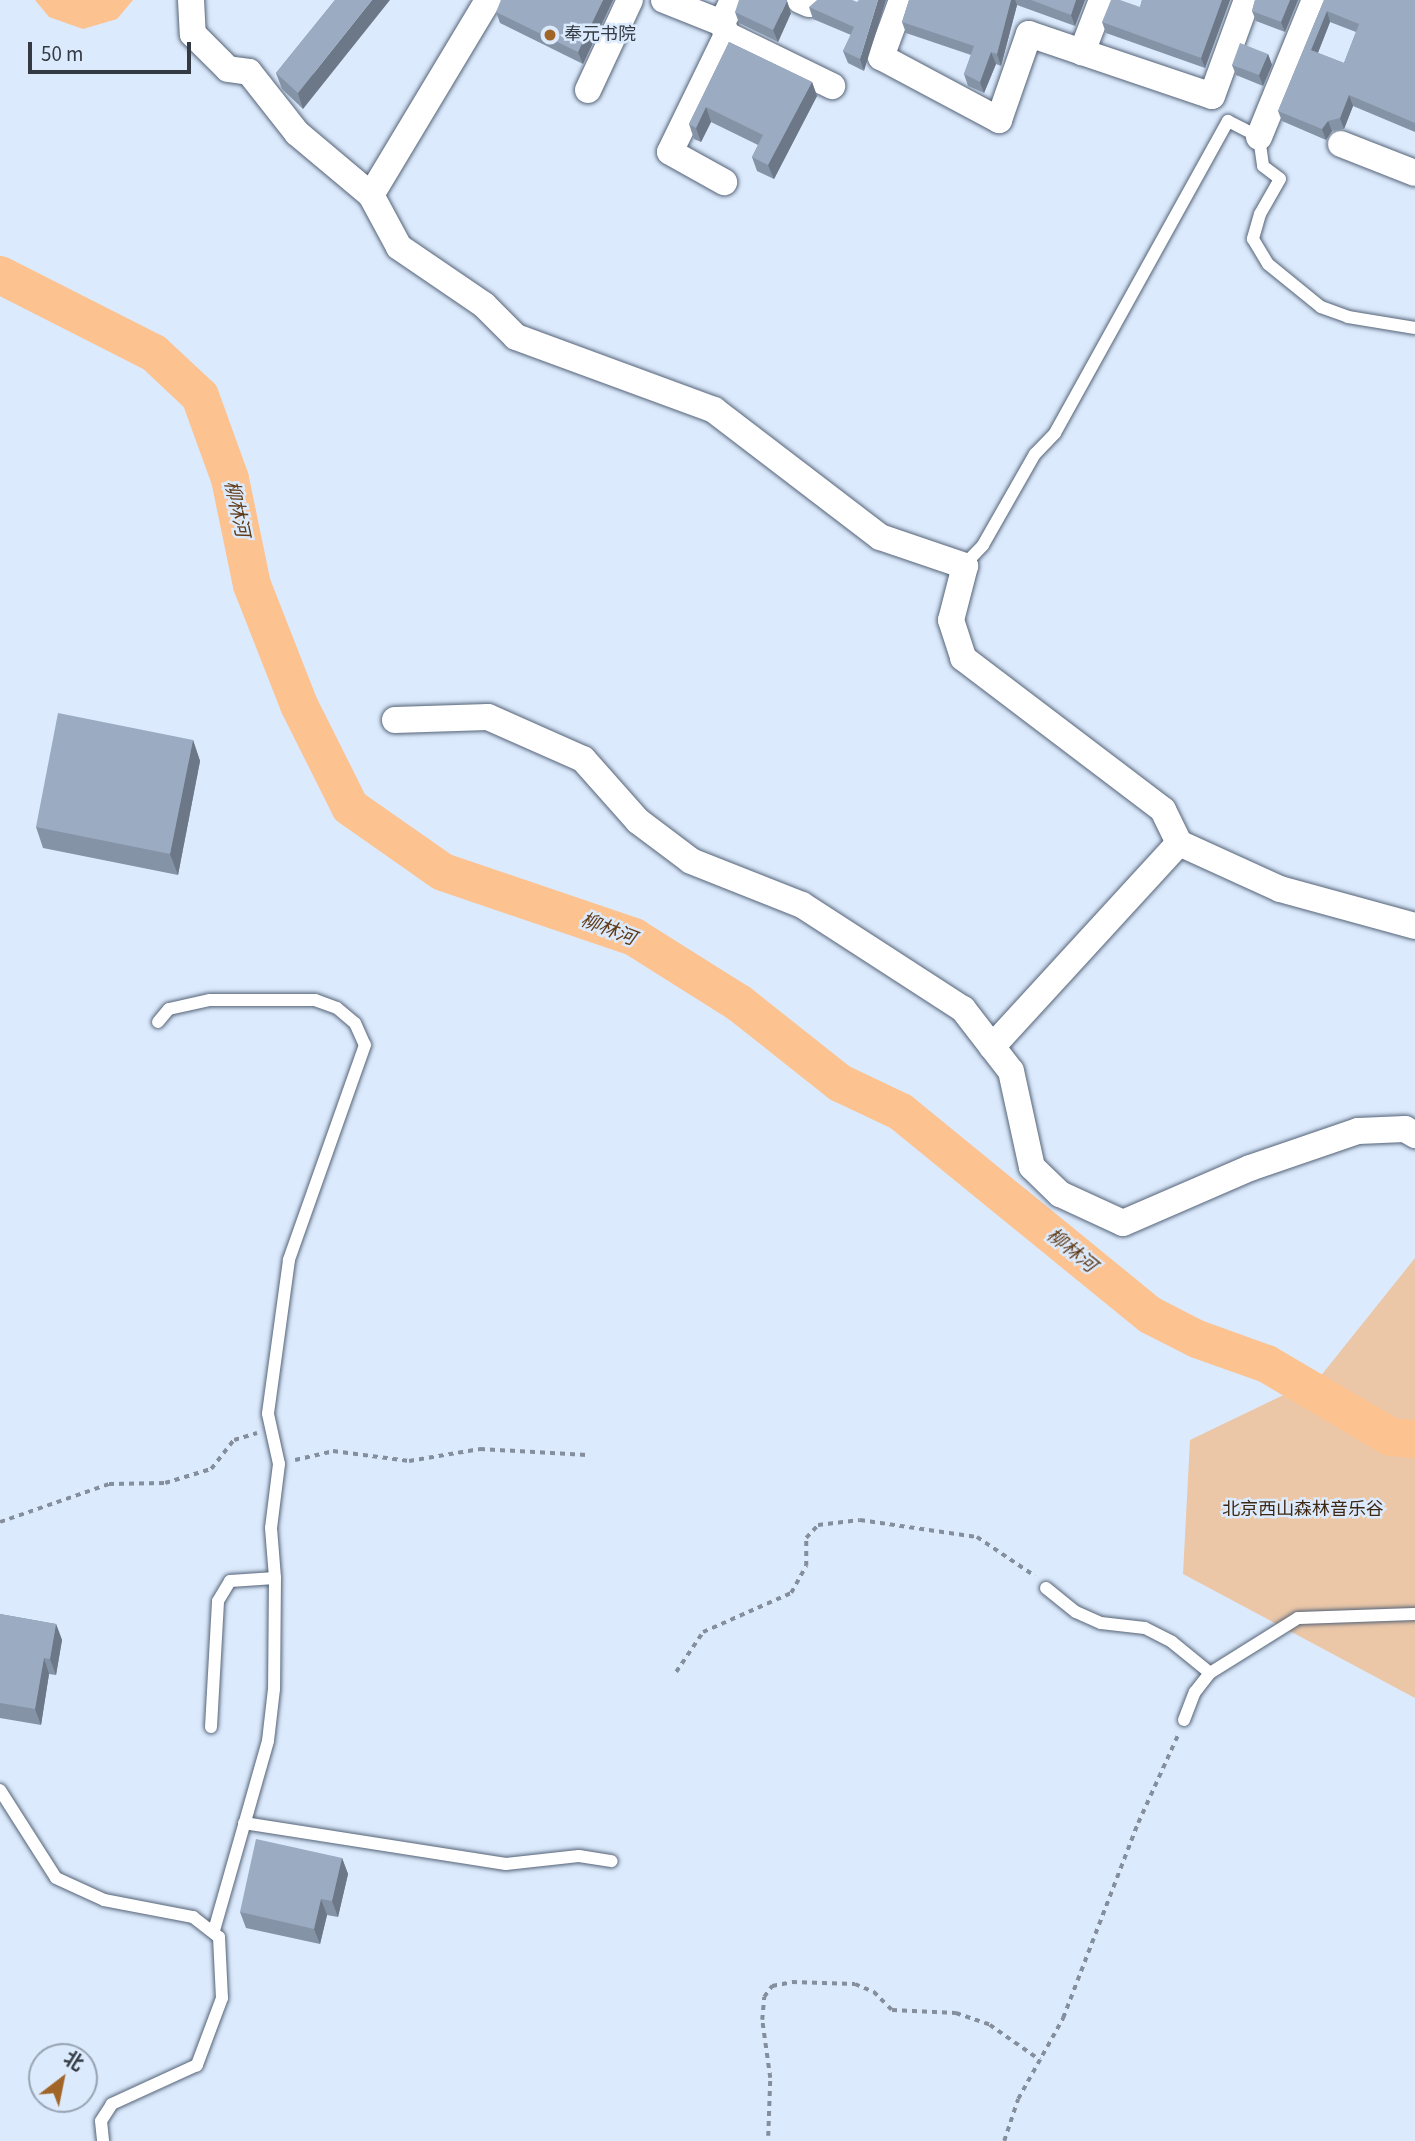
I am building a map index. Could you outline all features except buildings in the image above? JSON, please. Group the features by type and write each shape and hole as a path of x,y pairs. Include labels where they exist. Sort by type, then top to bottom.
{"street":[{"path":"191,0 194,34 228,69 249,72 297,133 371,195 399,247 484,305 516,337 714,411 880,537 963,566 951,620 962,658 1163,810 1179,843 1280,889 1415,926"},
{"path":"371,195 488,0"},
{"path":"588,90 630,0"},
{"path":"664,0 727,19 832,86"},
{"path":"902,0 881,57 999,120 1028,34 1212,96 1247,0"},
{"path":"1082,52 1102,0"},
{"path":"1259,137 1315,0"},
{"path":"724,182 670,152 727,19"},
{"path":"1341,144 1415,173"},
{"path":"395,720 488,717 583,759 638,821 691,861 802,905 962,1009 1011,1071 1032,1167 1060,1194 1123,1223 1250,1168 1358,1131 1405,1129 1415,1135"},
{"path":"992,1046 1179,843"}],"lane":[{"path":"963,566 983,545 1035,454 1055,433 1228,121 1259,137 1263,166 1280,178 1260,214 1253,239 1268,264 1321,307 1348,317 1415,328"},
{"path":"158,1022 169,1009 210,1000 315,1000 337,1008 355,1023 365,1045 289,1260 268,1414 279,1464 271,1528 275,1578 274,1689 268,1741 214,1931"},
{"path":"211,1727 218,1601 230,1581 275,1578"},
{"path":"1045,1588 1076,1612 1101,1623 1145,1628 1172,1642 1210,1673"},
{"path":"1184,1720 1195,1692 1210,1673 1298,1618 1415,1614"},
{"path":"0,1790 56,1878 104,1900 193,1917 214,1931 222,1948 222,1998 208,2045 197,2065 112,2104 101,2121 103,2141"},
{"path":"244,1823 506,1864 579,1856 612,1861"}],"path":[{"path":"0,1522 109,1484 165,1483 211,1469 234,1440 271,1432"},
{"path":"279,1464 333,1451 409,1461 480,1449 587,1455"},
{"path":"676,1672 703,1632 791,1593 806,1566 806,1538 818,1525 860,1520 977,1537 1028,1568 1045,1588"},
{"path":"1004,2141 1018,2099 1063,2018 1138,1823 1184,1720"},
{"path":"768,2136 770,2078 762,2020 764,1997 772,1986 792,1982 855,1984 874,1992 892,2010 956,2012 990,2025 1041,2060"}],"green space":[{"name":"北京西山森林音乐谷","path":"1415,1258 1415,1698 1183,1574 1190,1440 1319,1378"}],"shaded area":[{"path":"35,0 133,0 117,19 83,29 49,17"}],"waterway":[{"name":"柳林河","path":"0,275 154,353 200,396 230,479 252,585 299,705 350,807 443,872 634,937 739,1003 840,1083 901,1112 1150,1315 1197,1339 1267,1364 1391,1437 1415,1439"}],"place":[{"name":"奉元书院","path":"550,35"}]}
